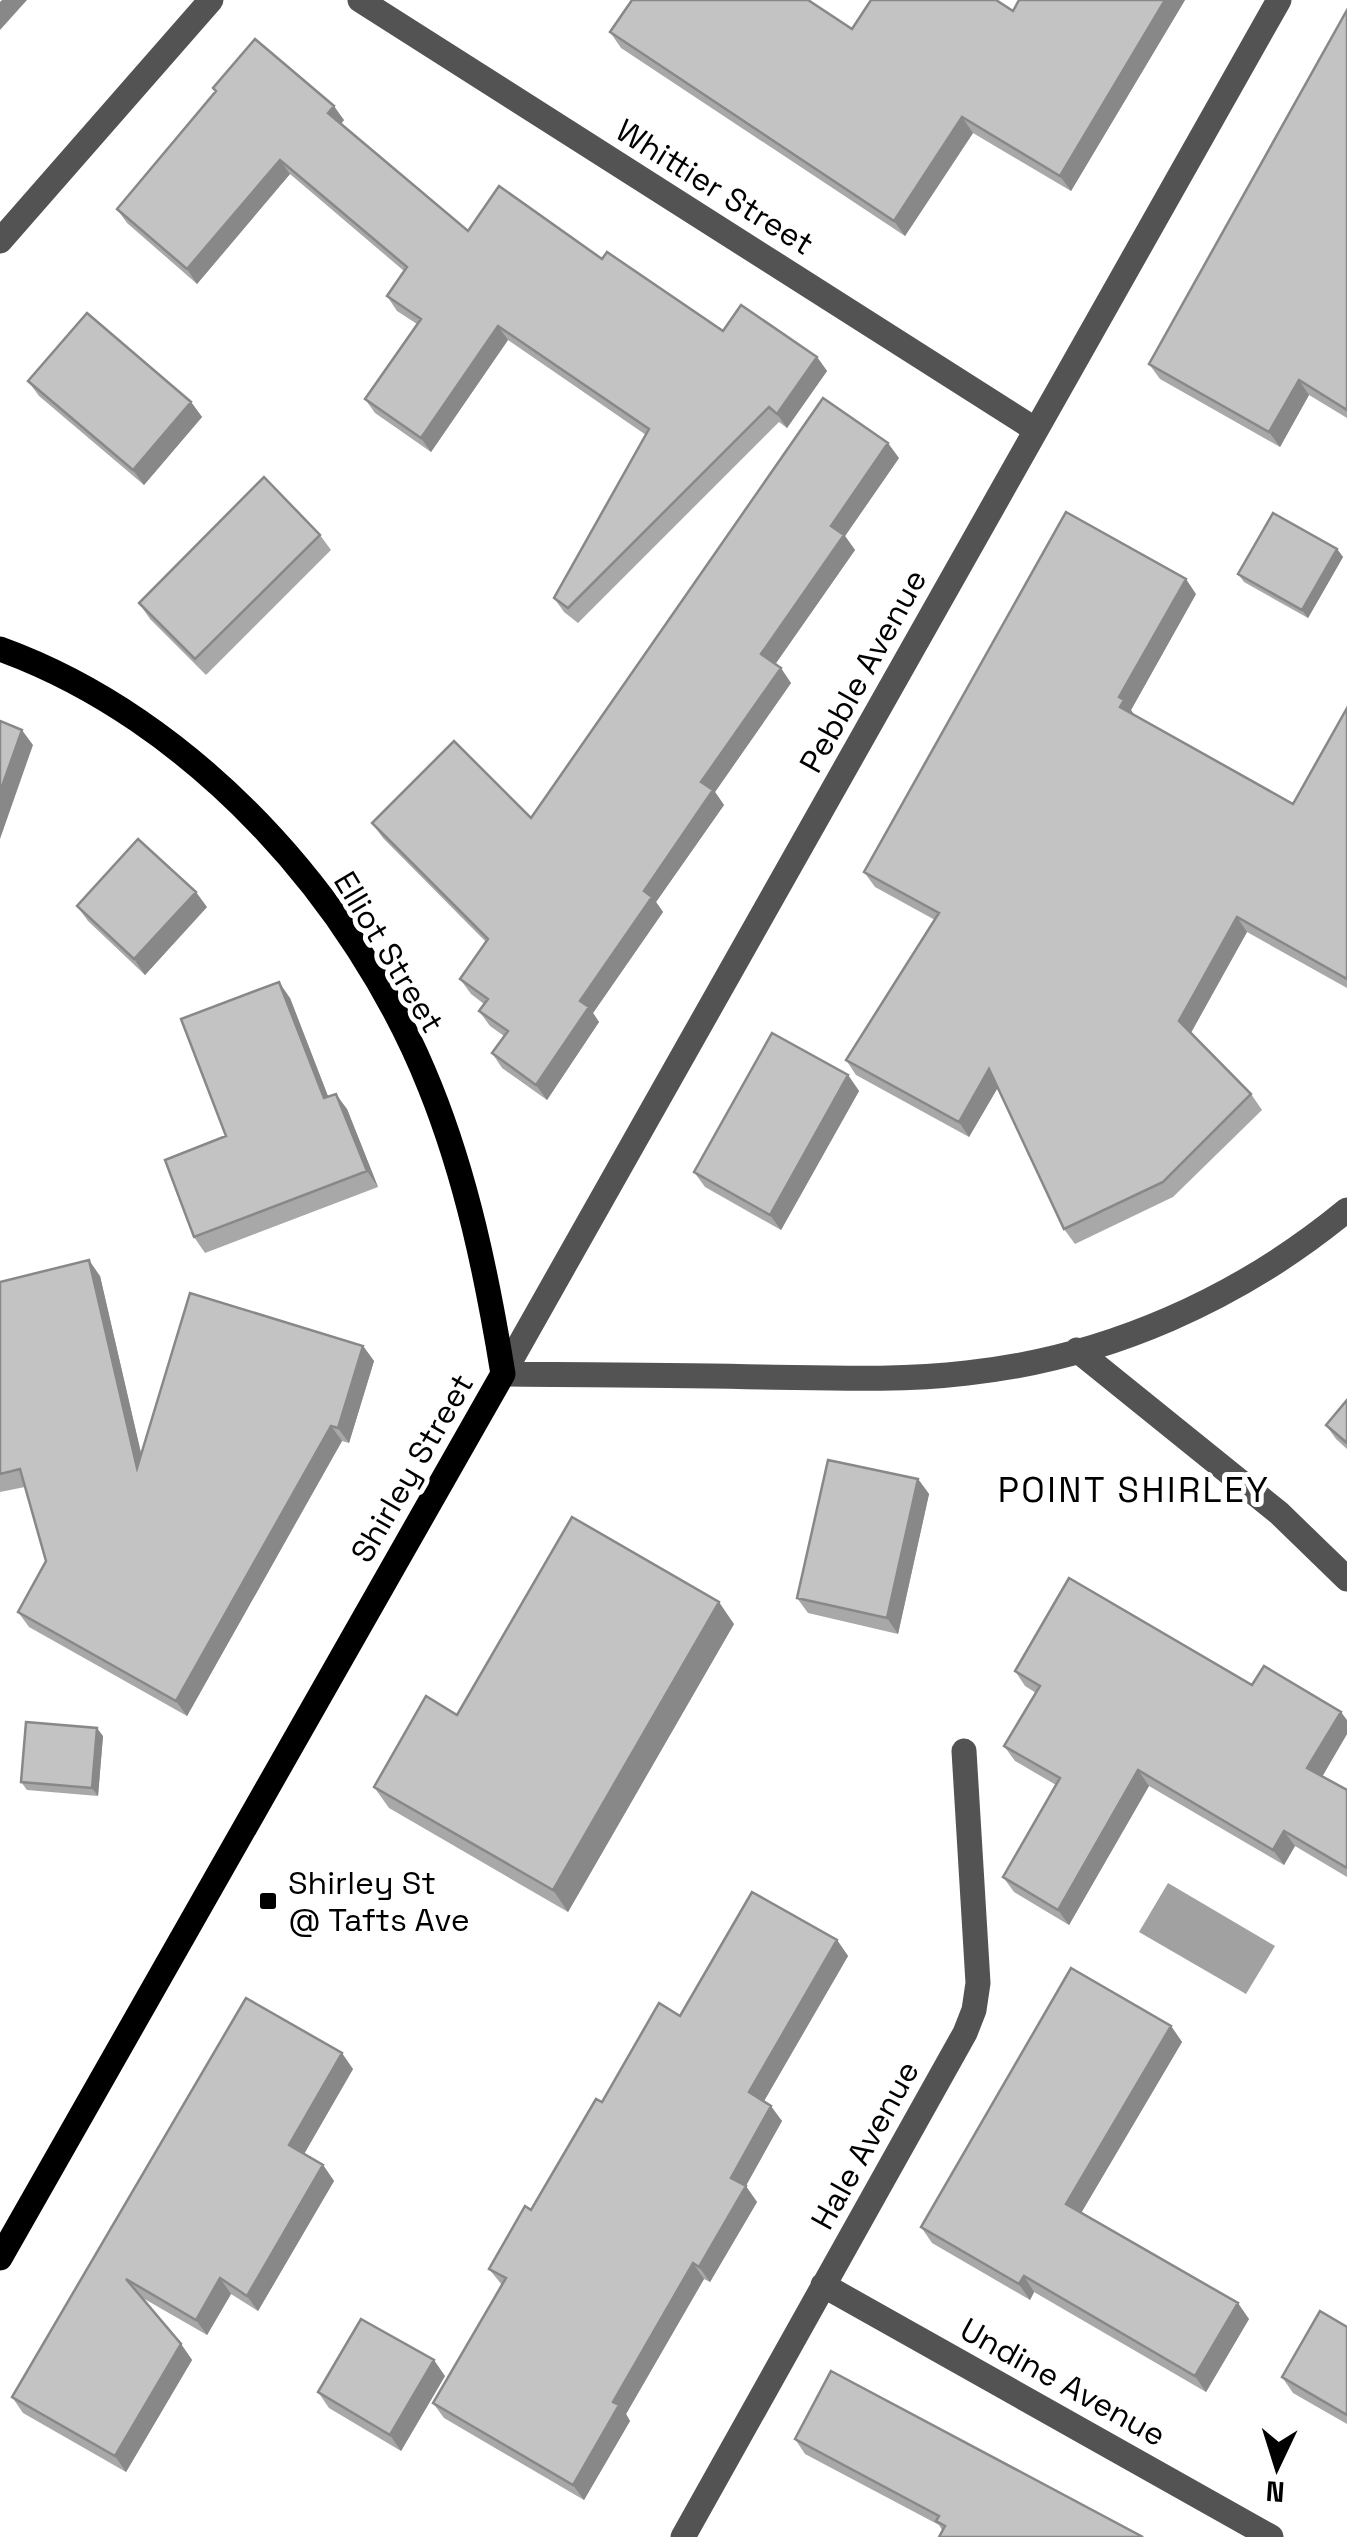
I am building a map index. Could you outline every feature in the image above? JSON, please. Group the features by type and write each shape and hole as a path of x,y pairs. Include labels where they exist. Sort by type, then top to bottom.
{"main road":[{"name":"Elliot Street","path":"0,649 103,698 195,764 278,845 349,936 429,1084 449,1140 480,1253 503,1374"},
{"name":"Shirley Street","path":"0,2254 503,1374"}],"street":[{"path":"0,241 211,0"},
{"name":"Whittier Street","path":"360,0 1036,430"},
{"name":"Pebble Avenue","path":"503,1374 1280,0"},
{"name":"Shirley Street","path":"503,1374 853,1378 936,1376 1027,1363 1146,1329 1215,1298 1254,1278 1347,1210"},
{"path":"1077,1350 1279,1513 1347,1579"},
{"name":"Hale Avenue","path":"683,2537 974,2010 978,1983 964,1750"},
{"name":"Undine Avenue","path":"824,2284 1271,2537"}],"shaded area":[{"path":"1168,1883 1275,1946 1246,1994 1139,1932"}],"building":[{"path":"632,0 808,0 852,29 871,0 996,0 1013,11 1019,0 1165,0 1060,176 962,117 894,221 610,32"},
{"path":"1347,10 1347,410 1299,380 1269,432 1149,364"},
{"path":"255,39 334,106 328,113 468,231 499,186 602,259 607,252 723,331 741,305 817,357 777,414 769,407 568,608 554,598 649,429 498,326 421,438 365,399 421,319 387,296 407,267 280,160 187,269 117,209"},
{"path":"87,313 191,402 133,470 28,381"},
{"path":"823,398 888,443 831,526 844,535 761,654 781,668 701,782 713,790 644,891 652,897 580,1001 589,1007 536,1085 492,1053 508,1031 479,1011 488,999 460,979 488,939 372,823 454,741 531,818"},
{"path":"264,477 320,535 195,659 139,603"},
{"path":"1066,512 1186,579 1119,697 1124,700 1120,707 1293,804 1347,708 1347,979 1237,917 1179,1021 1251,1094 1163,1182 1064,1229 989,1069 959,1122 846,1060 939,913 864,872"},
{"path":"1273,513 1337,549 1302,610 1238,574"},
{"path":"0,721 22,730 0,792"},
{"path":"138,839 196,892 134,959 77,906"},
{"path":"279,982 324,1098 336,1094 367,1171 194,1237 165,1160 226,1136 181,1019"},
{"path":"772,1033 848,1075 770,1215 694,1172"},
{"path":"89,1260 137,1468 190,1293 363,1346 338,1428 331,1426 176,1701 18,1612 46,1561 20,1469 0,1474 0,1282"},
{"path":"1347,1400 1347,1443 1326,1425"},
{"path":"828,1460 918,1479 887,1618 797,1598"},
{"path":"572,1517 719,1602 553,1890 374,1787 426,1696 457,1715"},
{"path":"1069,1578 1252,1685 1264,1666 1341,1712 1307,1768 1347,1790 1347,1868 1284,1831 1273,1850 1138,1770 1058,1910 1003,1877 1060,1778 1004,1746 1040,1686 1015,1671"},
{"path":"26,1722 97,1728 92,1788 21,1782"},
{"path":"752,1892 837,1940 749,2092 771,2106 731,2178 746,2186 699,2267 693,2263 613,2402 619,2405 573,2485 433,2403 506,2278 489,2269 525,2206 531,2210 596,2099 602,2102 659,2003 680,2016"},
{"path":"1071,1968 1171,2026 1066,2204 1238,2303 1195,2376 1024,2276 1019,2284 921,2227"},
{"path":"246,1998 342,2053 289,2145 323,2165 247,2296 220,2278 196,2320 126,2279 181,2344 115,2456 12,2397"},
{"path":"1320,2311 1347,2327 1347,2415 1282,2377"},
{"path":"361,2319 434,2360 390,2435 318,2392"},
{"path":"831,2371 1143,2537 939,2537 945,2526 936,2521 939,2516 795,2439"}],"place":[{"name":"Shirley St @ Tafts Ave","path":"268,1901"}],"district":[{"name":"POINT SHIRLEY","path":"1134,1490"}]}
